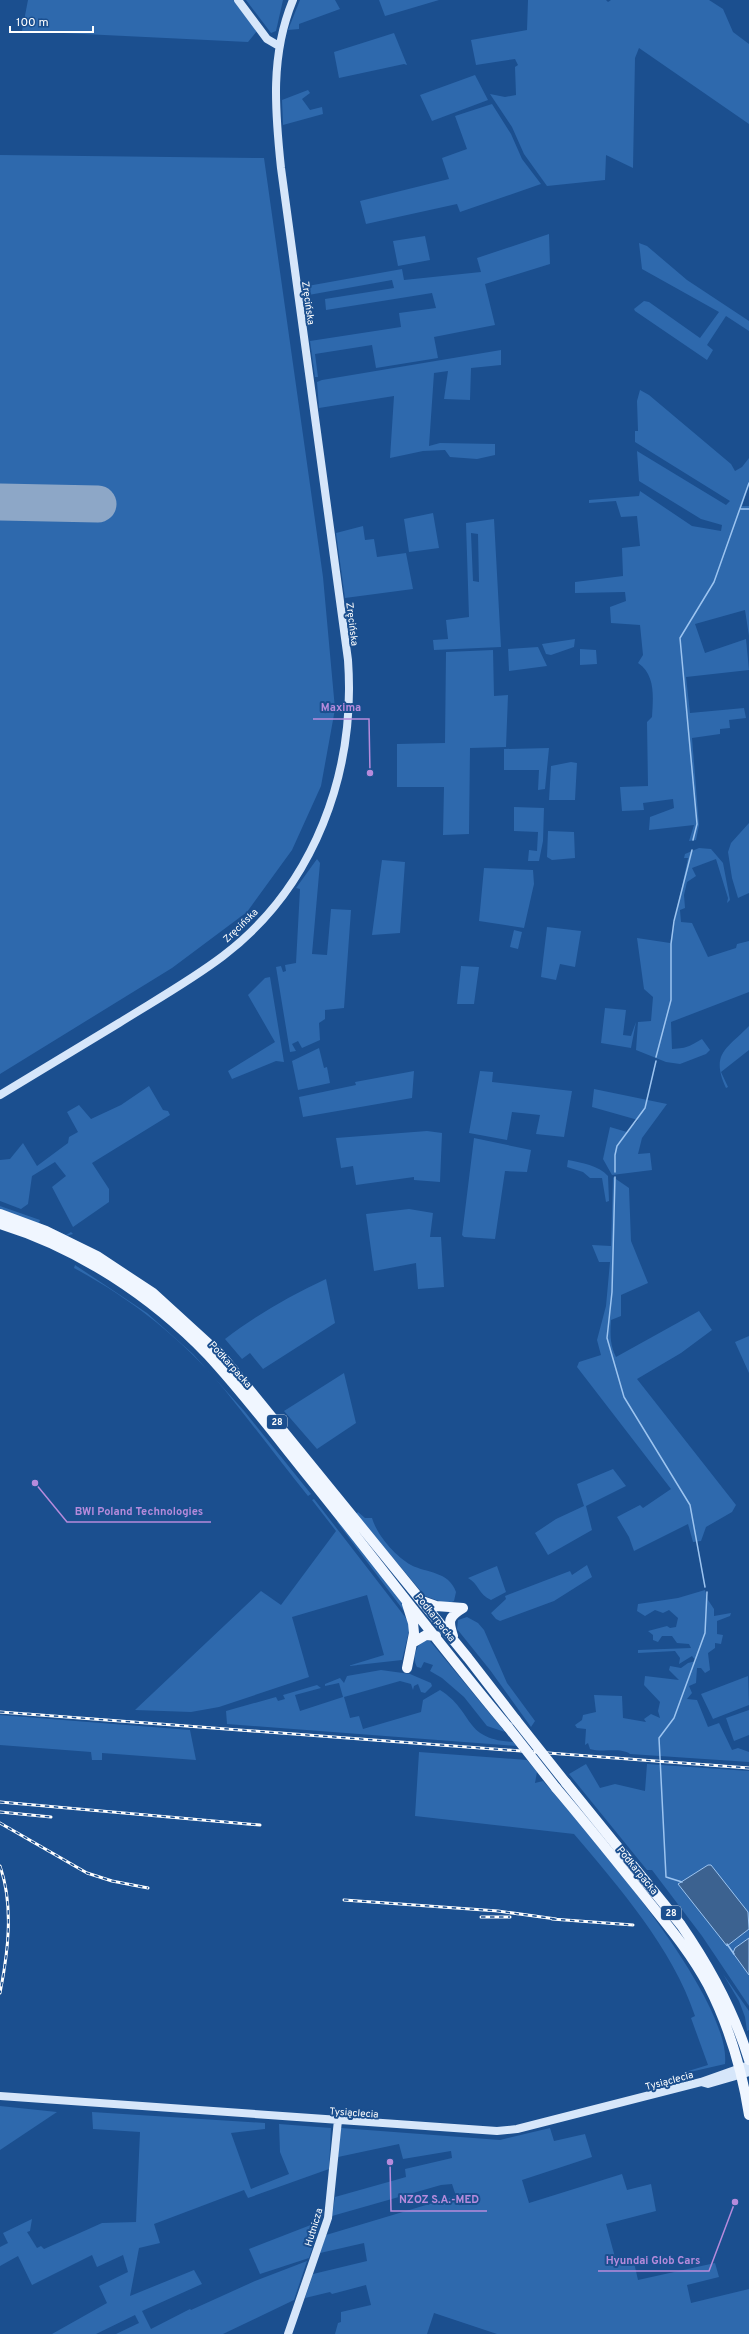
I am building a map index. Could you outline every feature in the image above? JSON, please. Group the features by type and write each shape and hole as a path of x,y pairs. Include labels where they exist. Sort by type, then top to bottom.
{"main road":[{"name":"Podkarpacka","path":"0,1214 46,1231 97,1256 153,1293 200,1334 245,1382 456,1644 556,1788 662,1919 692,1960 719,2010 745,2070 749,2115"},
{"name":"Podkarpacka","path":"0,1224 52,1244 92,1265 138,1294 176,1324 236,1387 436,1636 512,1724 566,1783 681,1925 698,1950 730,2007 749,2060"},
{"path":"406,1598 413,1623 414,1642 407,1668"},
{"path":"421,1600 436,1606 463,1608 454,1613 449,1625 456,1644"},
{"path":"414,1642 426,1635 436,1636"}],"street":[{"path":"238,0 267,39 274,45 279,46"},
{"name":"Zręcińska","path":"0,1095 182,984 224,955 260,921 282,896 301,868 326,817 340,776 349,712 348,660 276,125 275,98 279,46 293,0"},
{"name":"Tysiąclecia","path":"0,2096 488,2131 506,2131 701,2082 708,2084 745,2070"},
{"name":"Hutnicza","path":"288,2334 328,2218 338,2120"}],"shaded area":[{"path":"28,0 233,0 257,31 248,42 22,31"},
{"path":"246,0 283,0 276,31 271,33"},
{"path":"300,0 335,0 340,9 299,24 299,29 288,30"},
{"path":"379,0 439,0 385,16"},
{"path":"528,0 606,0 608,2 611,0 709,0 723,9 733,32 749,44 749,124 639,48 635,58 633,168 606,155 605,180 547,186 524,154 512,127 490,94 505,97 516,95 515,67 518,65 515,59 476,65 471,40 527,30"},
{"path":"394,33 407,65 404,64 339,78 334,52"},
{"path":"475,75 488,100 432,121 420,95"},
{"path":"308,90 310,93 302,99 310,110 322,107 323,114 283,125 282,100"},
{"path":"492,104 511,134 522,159 541,184 460,212 457,204 366,224 360,201 449,179 442,158 467,149 455,116"},
{"path":"0,155 264,158 323,577 335,709 321,786 292,850 247,912 172,968 0,1074"},
{"path":"549,234 550,264 485,284 495,325 434,337 438,358 376,368 372,345 315,354 318,377 315,377 310,341 401,327 399,313 436,308 432,293 326,310 325,299 394,288 392,280 303,296 302,287 402,269 404,280 481,272 477,258"},
{"path":"425,236 430,260 398,266 393,241"},
{"path":"639,243 647,246 687,280 749,321 749,331 726,316 707,345 713,350 707,360 635,311 634,309 644,301 649,302 700,338 719,312 642,269"},
{"path":"501,350 501,365 471,368 470,400 444,399 448,371 434,373 429,446 440,443 495,444 495,455 477,459 450,457 445,450 423,451 390,458 394,396 319,408 317,382 322,380"},
{"path":"640,390 649,395 731,464 735,471 742,467 749,458 749,486 742,506 749,506 749,636 745,610 695,624 705,653 746,639 749,670 686,677 690,713 744,708 746,718 729,720 730,728 720,729 720,734 692,738 699,825 696,840 689,841 694,825 649,830 650,817 674,808 673,799 643,803 644,810 622,811 620,787 648,786 647,722 652,717 653,695 651,680 644,668 638,663 643,655 640,625 611,623 610,607 626,601 625,592 575,593 575,582 623,576 622,548 640,546 637,516 621,517 616,501 589,503 589,500 639,496 640,491 692,526 721,531 722,525 701,519 639,481 637,451 726,505 730,501 635,442 635,431 638,431 637,401"},
{"path":"433,513 439,548 409,552 404,519"},
{"path":"494,519 501,647 434,650 433,640 448,639 446,620 469,617 466,523","holes":["471,533 478,534 479,582 473,581"]},
{"path":"363,526 365,540 374,539 377,557 406,553 413,589 345,598 336,533"},
{"path":"575,639 574,647 551,655 546,654 542,644"},
{"path":"538,647 547,666 509,671 508,649"},
{"path":"580,649 596,650 597,664 580,665"},
{"path":"493,650 494,696 508,695 506,747 470,748 469,834 443,835 444,787 397,787 397,744 445,743 446,652"},
{"path":"549,748 545,789 538,790 539,770 504,770 504,749"},
{"path":"571,762 577,763 575,800 549,800 551,766"},
{"path":"514,807 544,808 543,841 539,861 528,861 529,850 537,851 538,832 514,831"},
{"path":"749,823 749,893 738,898 732,878 728,852 731,843"},
{"path":"548,831 574,832 575,858 552,860 547,857"},
{"path":"699,848 711,849 723,863 730,900 727,903 728,898 716,859 692,868 696,876 687,882 684,895 685,908 680,910 681,922 692,923 708,957 736,948 737,944 749,941 749,992 671,1022 672,1049 686,1047 702,1039 710,1050 706,1054 680,1064 666,1062 636,1050 638,1022 651,1021 653,997 644,989 637,938 670,943 688,858 684,858 685,854"},
{"path":"317,859 320,863 312,954 327,955 331,909 351,910 344,1008 325,1010 325,1019 319,1023 320,1040 302,1048 298,1041 292,1044 296,1051 290,1052 276,967 281,966 283,972 286,971 285,965 296,963 300,889 296,888"},
{"path":"382,860 405,862 400,933 372,935"},
{"path":"484,868 533,870 534,884 524,928 479,921"},
{"path":"547,927 581,931 575,967 560,964 556,980 541,977"},
{"path":"514,930 522,932 518,949 510,947"},
{"path":"461,966 479,967 474,1004 457,1004"},
{"path":"270,977 284,1062 276,1061 232,1079 228,1071 275,1042 248,995 265,978"},
{"path":"605,1008 626,1010 623,1035 631,1036 636,1022 631,1048 601,1043"},
{"path":"749,1026 749,1050 721,1072 728,1087 726,1088 721,1076 720,1059 728,1046"},
{"path":"319,1048 324,1068 327,1067 330,1083 298,1090 292,1061"},
{"path":"414,1071 412,1098 303,1117 299,1097 356,1085 355,1082"},
{"path":"480,1071 493,1072 492,1082 572,1091 564,1137 536,1134 540,1115 512,1112 507,1140 469,1133"},
{"path":"149,1086 163,1110 168,1111 170,1115 92,1163 109,1189 109,1202 73,1227 52,1187 66,1176 55,1162 32,1176 28,1204 21,1209 0,1201 0,1160 10,1159 23,1143 37,1166 68,1143 69,1137 78,1132 67,1112 79,1105 91,1119 121,1105"},
{"path":"594,1089 667,1104 642,1138 638,1154 650,1153 652,1170 612,1175 603,1159 610,1127 627,1132 638,1120 592,1107"},
{"path":"427,1131 442,1133 440,1182 414,1180 414,1177 356,1185 353,1166 341,1168 336,1138"},
{"path":"474,1138 531,1150 527,1172 505,1171 495,1239 464,1237 462,1235"},
{"path":"568,1160 584,1163 600,1169 608,1176 609,1201 606,1202 602,1178 590,1178 583,1172 567,1167"},
{"path":"613,1177 629,1188 631,1241 648,1283 621,1295 621,1316 611,1320 611,1339 614,1353 616,1357 699,1311 712,1330 681,1353 637,1379 736,1505 732,1512 706,1527 701,1541 693,1542 688,1524 634,1551 629,1537 617,1517 640,1505 643,1508 671,1489 577,1367 579,1362 601,1355 597,1340 606,1306 610,1262 599,1262 592,1245 611,1246"},
{"path":"0,1206 40,1220 39,1223 66,1235 71,1232 73,1234 66,1236 0,1210"},
{"path":"409,1209 433,1213 430,1237 441,1237 444,1287 418,1289 416,1263 374,1271 366,1214"},
{"path":"75,1265 147,1313 193,1354 206,1369 191,1353 155,1321 135,1306 74,1268"},
{"path":"326,1279 335,1323 263,1369 250,1353 242,1359 225,1339 274,1306"},
{"path":"749,1336 749,1373 735,1342"},
{"path":"344,1373 356,1423 317,1449 284,1411"},
{"path":"212,1375 245,1412 311,1494 308,1496"},
{"path":"613,1469 626,1486 586,1506 592,1530 548,1555 535,1533 556,1519 584,1506 577,1484"},
{"path":"314,1499 409,1622 409,1631 402,1660 348,1666 384,1655 367,1595 292,1617 309,1677 219,1707 191,1712 135,1710 261,1591 281,1605 336,1531 312,1500"},
{"path":"358,1512 365,1518 372,1518 374,1525 382,1538 393,1551 405,1561 417,1568 443,1576 448,1580 453,1585 456,1592 454,1601 447,1604 425,1596 356,1514"},
{"path":"339,1520 405,1607 410,1619 337,1522"},
{"path":"587,1565 592,1577 554,1601 500,1621 491,1613 506,1599 505,1596 570,1571 572,1575"},
{"path":"497,1566 506,1592 491,1600 487,1598 468,1578"},
{"path":"705,1590 708,1600 714,1609 714,1616 731,1613 730,1616 717,1621 717,1634 723,1635 721,1644 715,1643 715,1648 708,1653 710,1670 705,1673 701,1668 697,1668 696,1683 689,1686 692,1693 687,1699 697,1700 708,1727 719,1723 732,1750 738,1748 749,1752 749,1762 630,1754 616,1750 590,1749 588,1743 585,1745 586,1729 577,1728 575,1725 582,1720 583,1715 596,1712 594,1695 622,1696 623,1718 646,1722 644,1719 651,1714 660,1718 658,1711 660,1702 644,1685 645,1676 679,1680 669,1670 670,1666 681,1668 688,1663 696,1661 692,1656 679,1664 680,1658 675,1651 638,1653 638,1650 691,1648 689,1644 677,1643 672,1636 662,1636 658,1642 653,1640 653,1635 648,1631 667,1626 670,1628 676,1627 678,1618 669,1610 663,1613 655,1610 645,1616 637,1611 638,1604 678,1598"},
{"path":"467,1617 478,1623 484,1630 507,1683 535,1721 531,1727 490,1670 457,1629 458,1620"},
{"path":"423,1640 430,1641 505,1732 487,1726 464,1697 442,1678 430,1671 433,1665 424,1662 421,1668 417,1667 415,1657 418,1646"},
{"path":"381,1670 410,1674 431,1683 432,1686 425,1693 421,1692 418,1684 414,1686 413,1690 411,1684 400,1681 344,1697 350,1718 359,1716 363,1729 421,1712 423,1700 440,1690 451,1698 470,1723 485,1736 497,1740 513,1742 517,1746 227,1724 226,1711 276,1697 278,1701 285,1699 283,1695 317,1685 321,1688 295,1695 300,1711 343,1697 339,1683 325,1686 325,1684 340,1678 344,1683 347,1676"},
{"path":"748,1676 749,1705 713,1719 701,1694"},
{"path":"749,1710 749,1735 734,1741 726,1718"},
{"path":"0,1715 190,1730 196,1760 102,1753 102,1760 92,1760 91,1752 0,1745"},
{"path":"419,1752 527,1760 537,1772 535,1783 543,1781 591,1837 654,1917 682,1959 706,1999 721,2035 725,2064 690,2072 672,2081 685,2072 708,2065 691,2018 695,2016 685,1991 659,1943 609,1875 574,1834 415,1816"},
{"path":"586,1764 600,1788 615,1784 645,1791 647,1764 749,1771 749,2006 702,1936 652,1870 647,1870 569,1774"},
{"path":"708,1865 711,1865 748,1912 749,1929 727,1946 678,1884"},
{"path":"749,1938 749,1975 733,1953 735,1948"},
{"path":"723,1974 749,2011 749,2030 747,2031 745,2017 739,2001"},
{"path":"0,2106 57,2112 0,2150"},
{"path":"92,2112 265,2123 265,2129 231,2133 251,2189 289,2174 280,2152 279,2124 331,2128 329,2169 248,2198 244,2190 154,2224 160,2243 139,2248 130,2296 194,2270 202,2284 142,2311 151,2329 190,2309 191,2310 255,2281 307,2261 294,2300 223,2334 116,2334 139,2323 135,2315 96,2334 52,2334 107,2303 99,2286 128,2272 123,2255 97,2267 92,2255 32,2285 18,2256 0,2266 0,2247 8,2243 3,2233 32,2219 30,2231 27,2232 37,2248 41,2246 44,2249 102,2223 136,2222 140,2132 93,2129"},
{"path":"341,2128 500,2140 550,2128 554,2141 585,2134 592,2157 522,2180 529,2203 622,2174 627,2190 651,2184 656,2211 606,2224 616,2261 633,2258 638,2280 715,2263 719,2277 687,2285 691,2303 749,2289 749,2334 497,2334 434,2313 427,2334 335,2334 338,2323 341,2322 341,2312 371,2305 366,2285 332,2294 330,2292 305,2298 313,2274 367,2261 364,2243 320,2253 326,2235 456,2196 452,2184 441,2185 332,2216 335,2197 406,2177 405,2169 452,2158 451,2151 403,2159 399,2144 338,2157"},
{"path":"321,2221 309,2258 260,2274 249,2249"}],"waterway":[{"path":"693,840 697,824 680,638 714,582 749,483"},
{"path":"741,509 749,509"},
{"path":"656,1057 671,1000 671,944 674,921 692,850"},
{"path":"615,1172 615,1155 617,1146 645,1108 656,1061"},
{"path":"615,1177 612,1292 607,1338 624,1397 690,1505 705,1587"},
{"path":"682,1882 666,1877 659,1738 674,1718 705,1633 707,1592"},
{"path":"727,1944 734,1954"}],"runway":[{"path":"0,502 98,504"}],"railway":[{"path":"0,1712 749,1768"},
{"path":"0,1802 260,1825"},
{"path":"0,1812 51,1817"},
{"path":"0,1823 87,1873 112,1881 148,1888"},
{"path":"0,1866 7,1897 8,1913 7,1946 0,1993"},
{"path":"344,1900 498,1911 556,1919"},
{"path":"481,1917 510,1917"},
{"path":"552,1919 633,1925"}],"place":[{"name":"Maxima","path":"370,773"},
{"name":"BWI Poland Technologies","path":"35,1483"},
{"name":"NZOZ S.A.-MED","path":"390,2162"},
{"name":"Hyundai Glob Cars","path":"735,2202"}]}
